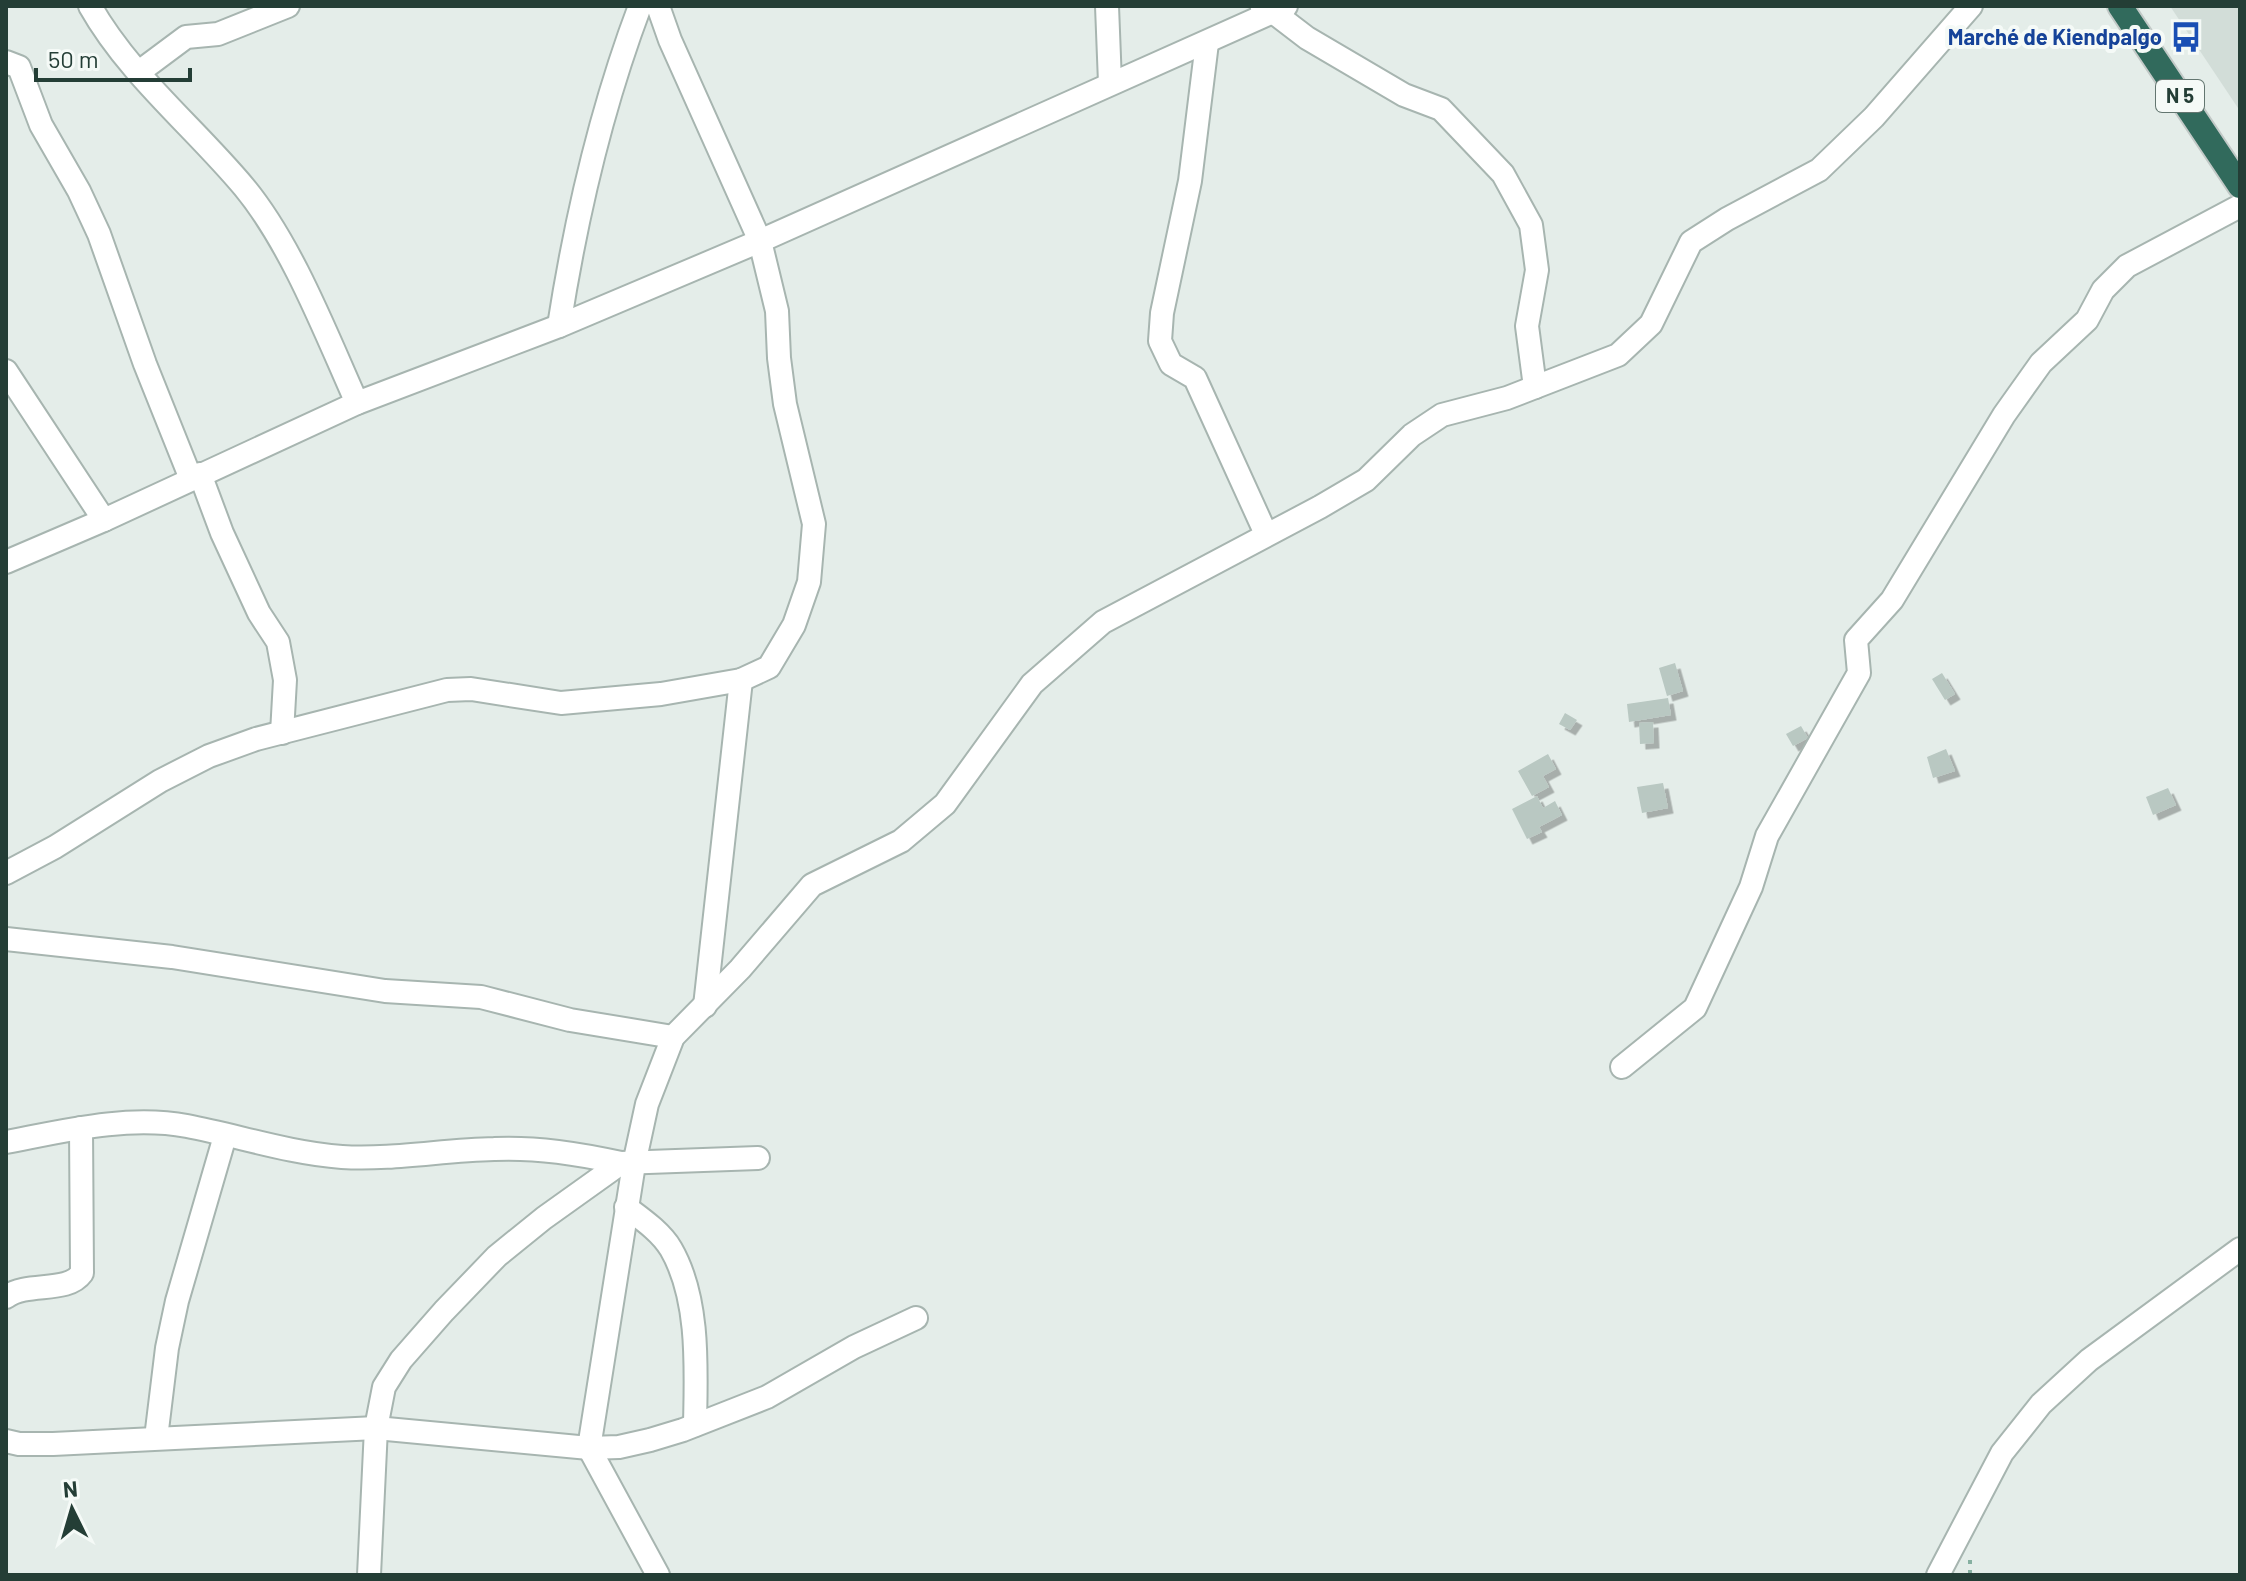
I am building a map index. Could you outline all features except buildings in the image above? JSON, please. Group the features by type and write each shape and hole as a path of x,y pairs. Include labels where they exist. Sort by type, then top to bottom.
{"highway":[{"name":"N 5","path":"2120,6 2240,186"}],"street":[{"path":"90,6 103,29 139,72 245,188 282,242 357,403"},
{"path":"139,72 186,37 218,34 288,6"},
{"path":"559,326 568,267 608,97 640,6"},
{"path":"6,873 209,756 282,733 447,690 471,689 561,703 661,694 741,680 769,667 794,625 809,582 814,524 785,404 777,311 760,241 670,40 658,6"},
{"path":"1107,6 1110,83"},
{"path":"658,1575 589,1448 626,1207 627,1164 673,1037 705,1006 812,885 901,841 945,804 1032,684 1103,622 1366,480 1412,435 1442,415 1507,398 1618,355 1651,324 1691,242 1819,170 1874,117 1971,6"},
{"path":"6,562 357,403 559,326 760,241 1110,83 1207,43 1272,8 1307,38 1404,95 1441,109 1503,174 1531,225 1537,270 1527,326 1535,387"},
{"path":"1207,43 1190,181 1162,313 1160,341 1171,364 1195,378 1266,534"},
{"path":"6,62 19,67 41,125 79,191 99,234 145,364 259,613 278,642 285,680 282,733"},
{"path":"1622,1067 1695,1008 1751,887 1767,836 1859,673 1856,640 1892,600 2004,415 2041,363 2087,320 2103,290 2127,266 2240,206"},
{"path":"6,371 104,520"},
{"path":"705,1006 741,680"},
{"path":"9,934 385,991 481,997 570,1020 673,1037"},
{"path":"6,1142 81,1128 134,1123 185,1126 296,1152 344,1157 497,1149 550,1150 627,1164 758,1158"},
{"path":"6,1297 18,1289 71,1283 82,1273 81,1128"},
{"path":"156,1438 167,1348 177,1301 225,1136"},
{"path":"369,1575 376,1428 384,1387 401,1360 497,1256 544,1218 627,1164"},
{"path":"626,1207 654,1229 671,1249 681,1275 692,1312 696,1352 695,1425"},
{"path":"1938,1575 2002,1453 2041,1404 2089,1360 2240,1249"},
{"path":"6,1441 53,1444 376,1428 589,1448 619,1447 695,1425 767,1397 854,1347 916,1318"}],"shaded area":[{"path":"2170,6 2240,6 2240,111"}],"place":[{"name":"Marché de Kiendpalgo","path":"2186,37"}]}
